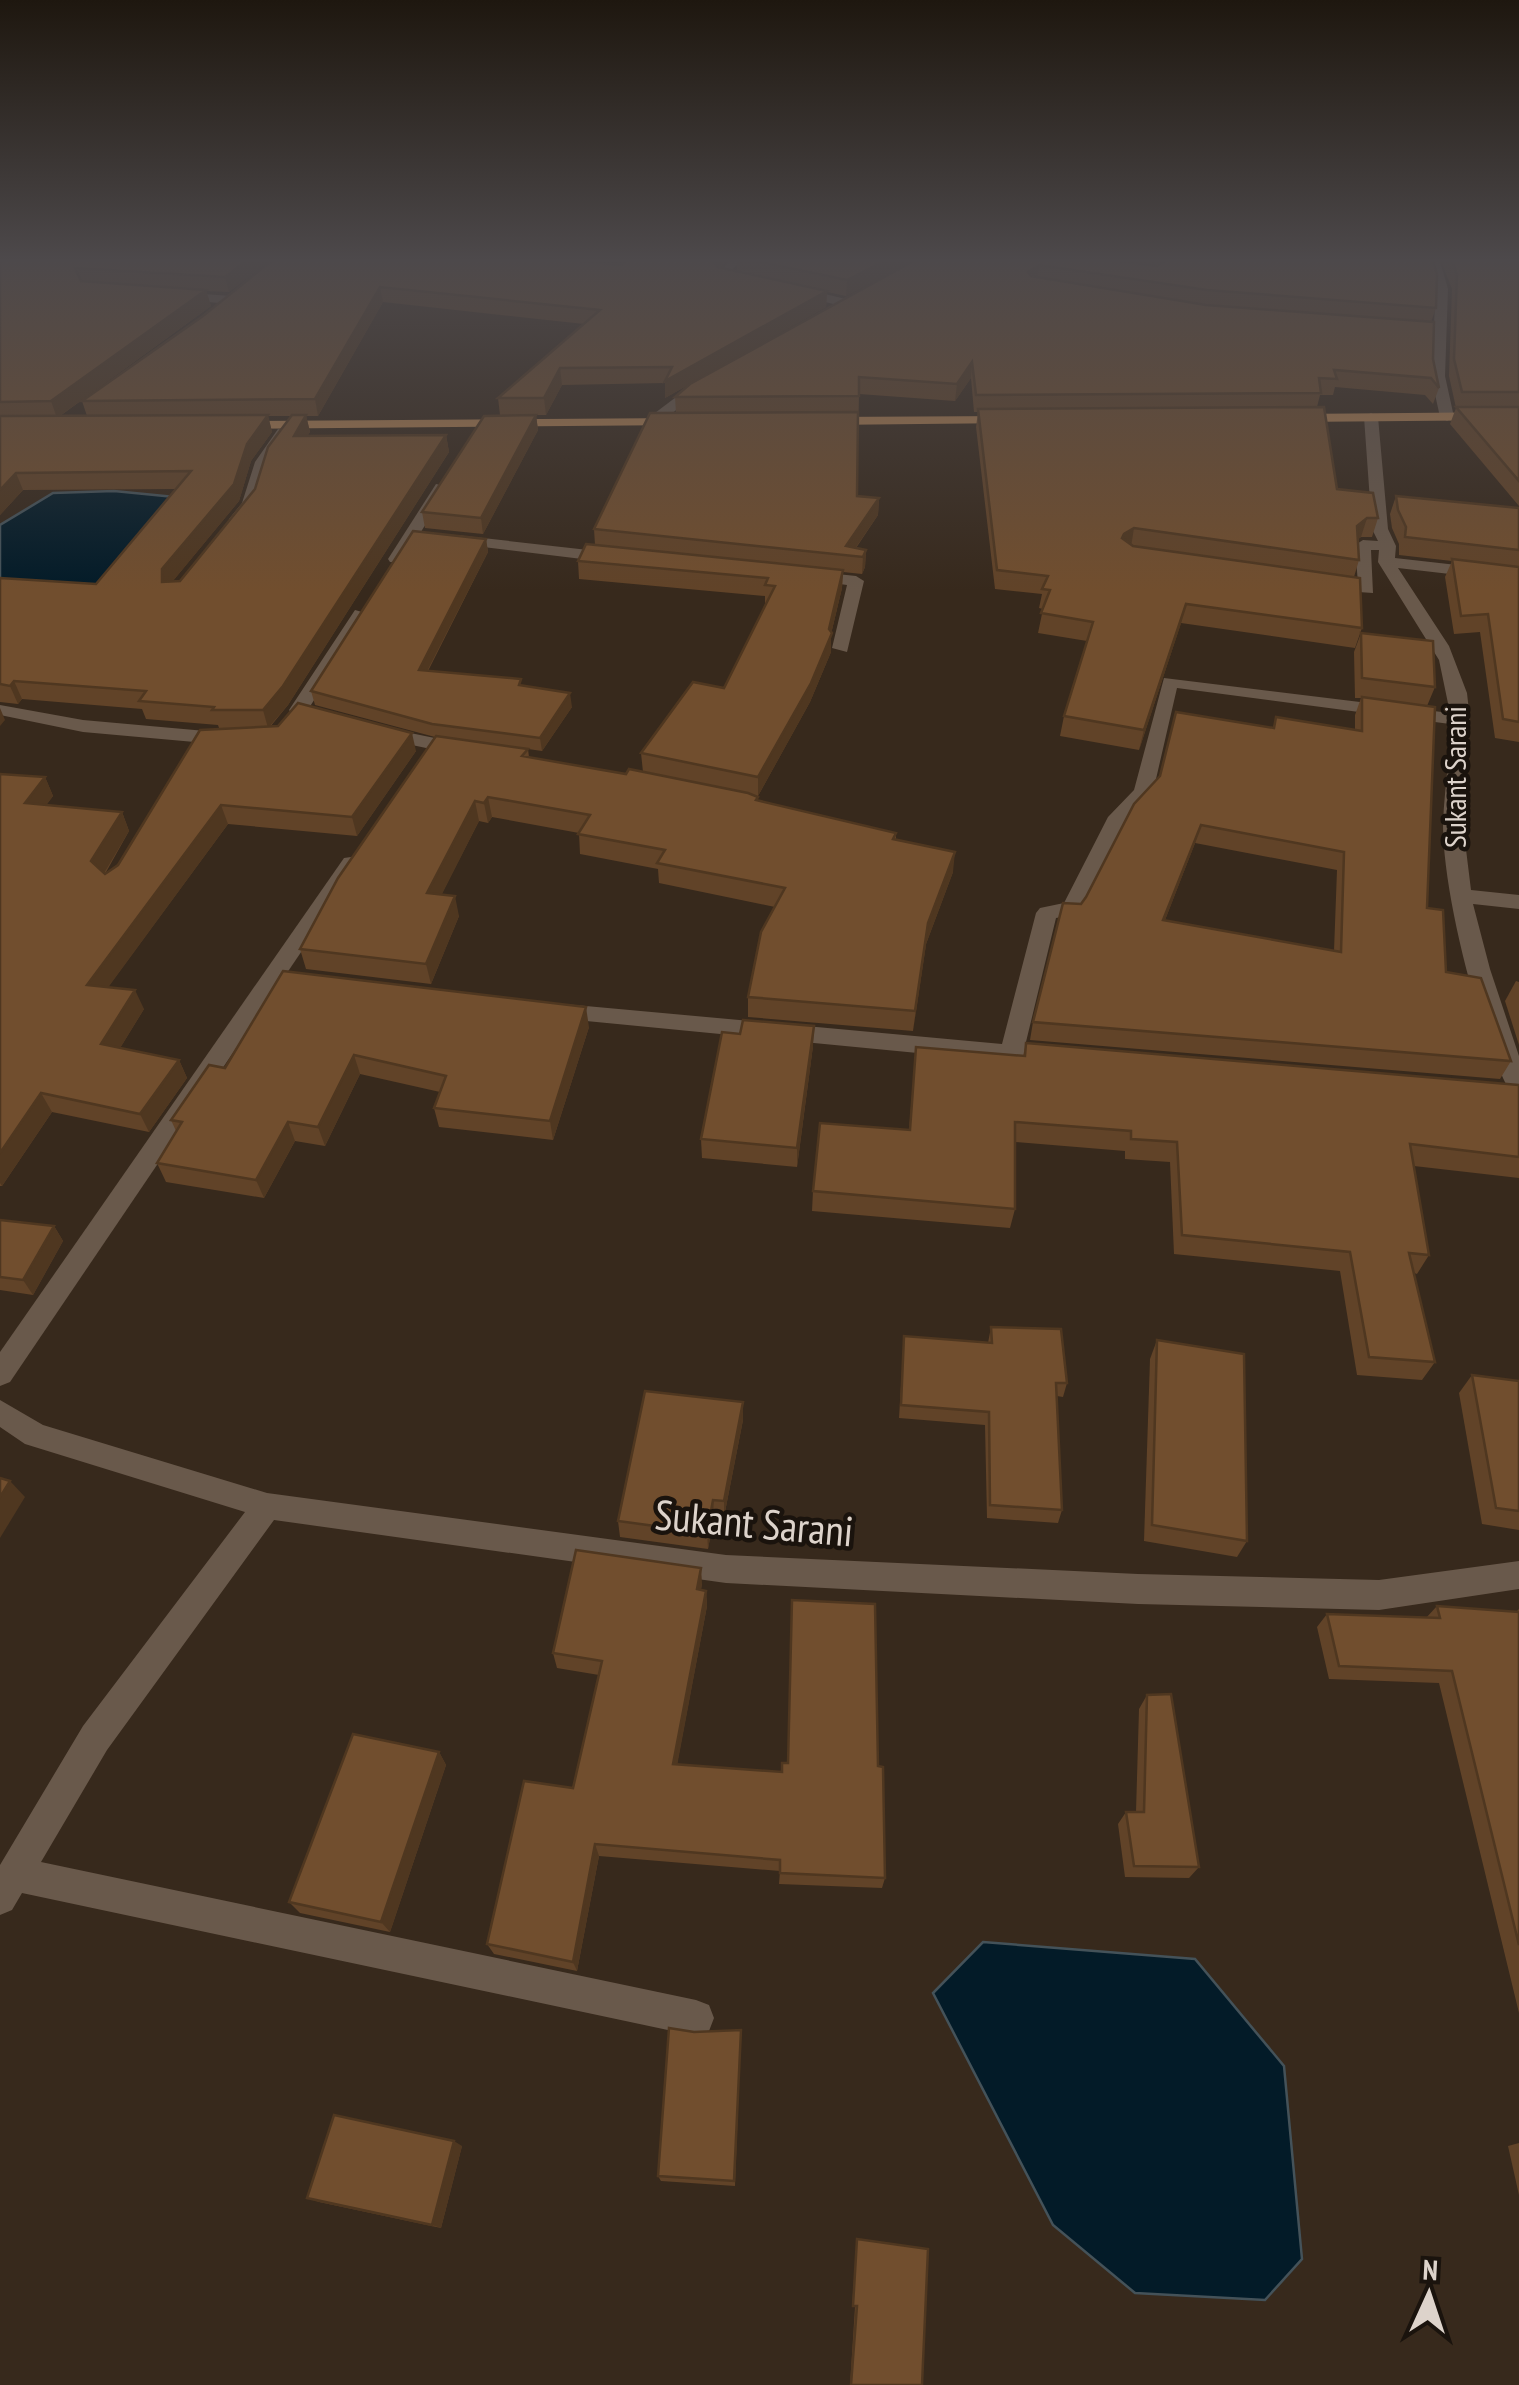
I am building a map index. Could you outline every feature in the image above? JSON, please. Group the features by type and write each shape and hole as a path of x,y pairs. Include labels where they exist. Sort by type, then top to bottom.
{"main road":[{"path":"1271,418 1519,416"},
{"path":"812,421 1032,420"},
{"path":"232,425 474,431 692,422"}],"street":[{"path":"1438,369 1447,417"},
{"path":"652,422 712,378"},
{"name":"Sukant Sarani","path":"1371,417 1380,529 1387,554 1452,671 1461,720 1456,745 1454,842 1460,896 1512,1091"},
{"path":"225,534 249,504 262,462 289,424"},
{"path":"381,583 450,471"},
{"path":"412,535 628,560"},
{"path":"1308,582 1367,590 1363,545 1387,554 1519,577"},
{"path":"799,575 856,582 841,648"},
{"path":"334,721 293,717 370,599"},
{"path":"1011,1054 1046,913 1072,909 1118,817 1143,792 1170,682 1461,720"},
{"path":"0,710 196,744 247,740"},
{"path":"367,730 427,754 485,753"},
{"path":"0,1374 280,978 368,838"},
{"path":"1460,896 1519,902"},
{"path":"520,1007 1070,1058"},
{"name":"Sukant Sarani","path":"0,1412 35,1435 266,1506 726,1568 1138,1589 1380,1595 1519,1575"},
{"path":"266,1506 95,1738 7,1886 696,2018"}],"water":[{"path":"114,491 195,499 99,598 0,594 0,525 53,493"},
{"path":"983,1942 1195,1959 1284,2066 1302,2259 1265,2300 1135,2293 1053,2225 933,1993"}],"building":[{"path":"0,369 95,369 51,401 0,402"},
{"path":"127,369 332,369 315,399 82,401"},
{"path":"531,369 559,369 544,398 498,398"},
{"path":"671,369 686,369 665,381"},
{"path":"717,369 967,369 957,384 859,377 859,396 675,397"},
{"path":"973,369 1435,369 1439,388 1431,378 1334,370 1337,379 1319,378 1321,393 976,395"},
{"path":"1456,369 1519,369 1519,392 1462,392"},
{"path":"1324,407 1337,489 1373,493 1378,518 1367,518 1357,526 1359,560 1134,528 1122,538 1133,546 1360,578 1362,628 1186,604 1144,730 1064,716 1093,622 1041,613 1050,590 1042,589 1048,576 997,570 978,409"},
{"path":"1456,407 1519,407 1519,481"},
{"path":"858,412 857,496 879,498 846,546 866,550 863,557 594,529 650,413"},
{"path":"268,415 247,444 234,484 162,569 162,582 180,581 255,489 268,447 292,415 306,415 294,436 446,435 283,686 263,710 212,710 214,707 139,701 146,691 14,681 10,686 0,684 0,578 96,584 191,471 16,473 0,490 0,416"},
{"path":"536,415 481,518 422,512 484,416"},
{"path":"1396,496 1519,508 1519,550 1405,537 1406,527"},
{"path":"413,531 486,539 419,670 521,679 519,685 570,693 540,738 432,724 311,691"},
{"path":"586,544 843,570 829,629 832,633 811,683 758,777 641,753 693,682 724,688 775,586 765,585 768,578 578,561"},
{"path":"1452,559 1519,567 1519,722 1503,719 1488,614 1461,616"},
{"path":"1361,633 1433,641 1435,687 1362,678"},
{"path":"1362,697 1435,707 1427,908 1443,910 1446,972 1481,978 1511,1061 1033,1022 1063,903 1081,904 1134,804 1160,776 1176,712 1274,728 1276,717 1362,731","holes":["1201,825 1344,852 1341,952 1163,920"]},
{"path":"298,703 412,733 352,817 221,805 87,985 135,990 101,1044 179,1060 140,1114 41,1093 0,1153 0,774 45,777 25,803 122,812 91,861 105,874 118,865 200,730 278,726"},
{"path":"436,736 528,749 522,756 626,774 629,769 748,793 758,797 756,800 896,833 893,839 955,852 928,923 915,1011 748,997 761,932 785,888 657,863 665,850 578,834 590,815 488,797 484,803 475,801 427,893 455,896 426,964 300,949 338,878"},
{"path":"283,971 586,1007 550,1121 434,1108 446,1076 354,1055 318,1127 288,1122 256,1180 157,1163 182,1122 171,1120 209,1065 225,1068"},
{"path":"743,1020 814,1026 797,1148 701,1139 722,1032 740,1034"},
{"path":"1026,1043 1519,1085 1519,1157 1410,1144 1429,1255 1409,1253 1435,1362 1369,1357 1350,1252 1182,1235 1177,1142 1131,1139 1131,1131 1015,1122 1015,1209 813,1191 820,1123 910,1130 916,1047 1025,1056"},
{"path":"0,1220 54,1226 23,1280 0,1277"},
{"path":"991,1327 1061,1329 1067,1383 1056,1383 1062,1510 990,1505 989,1412 901,1405 904,1336 992,1343"},
{"path":"1157,1340 1244,1354 1247,1541 1152,1525"},
{"path":"1472,1375 1519,1381 1519,1511 1496,1508"},
{"path":"645,1391 743,1402 724,1501 713,1500 707,1533 618,1521"},
{"path":"0,1478 10,1481 0,1497"},
{"path":"576,1550 701,1568 697,1589 706,1591 673,1764 782,1772 782,1763 788,1763 792,1600 875,1604 885,1878 780,1873 780,1860 595,1844 573,1962 487,1944 524,1781 573,1788 602,1661 553,1653"},
{"path":"1437,1606 1519,1612 1519,1945 1452,1671 1339,1666 1327,1614 1440,1618"},
{"path":"1171,1694 1199,1867 1134,1866 1126,1812 1144,1812 1147,1695"},
{"path":"353,1734 439,1752 381,1922 289,1902"},
{"path":"669,2028 694,2032 741,2030 734,2181 658,2176"},
{"path":"334,2115 454,2141 432,2225 307,2198"},
{"path":"857,2239 928,2249 922,2385 851,2385"}]}
